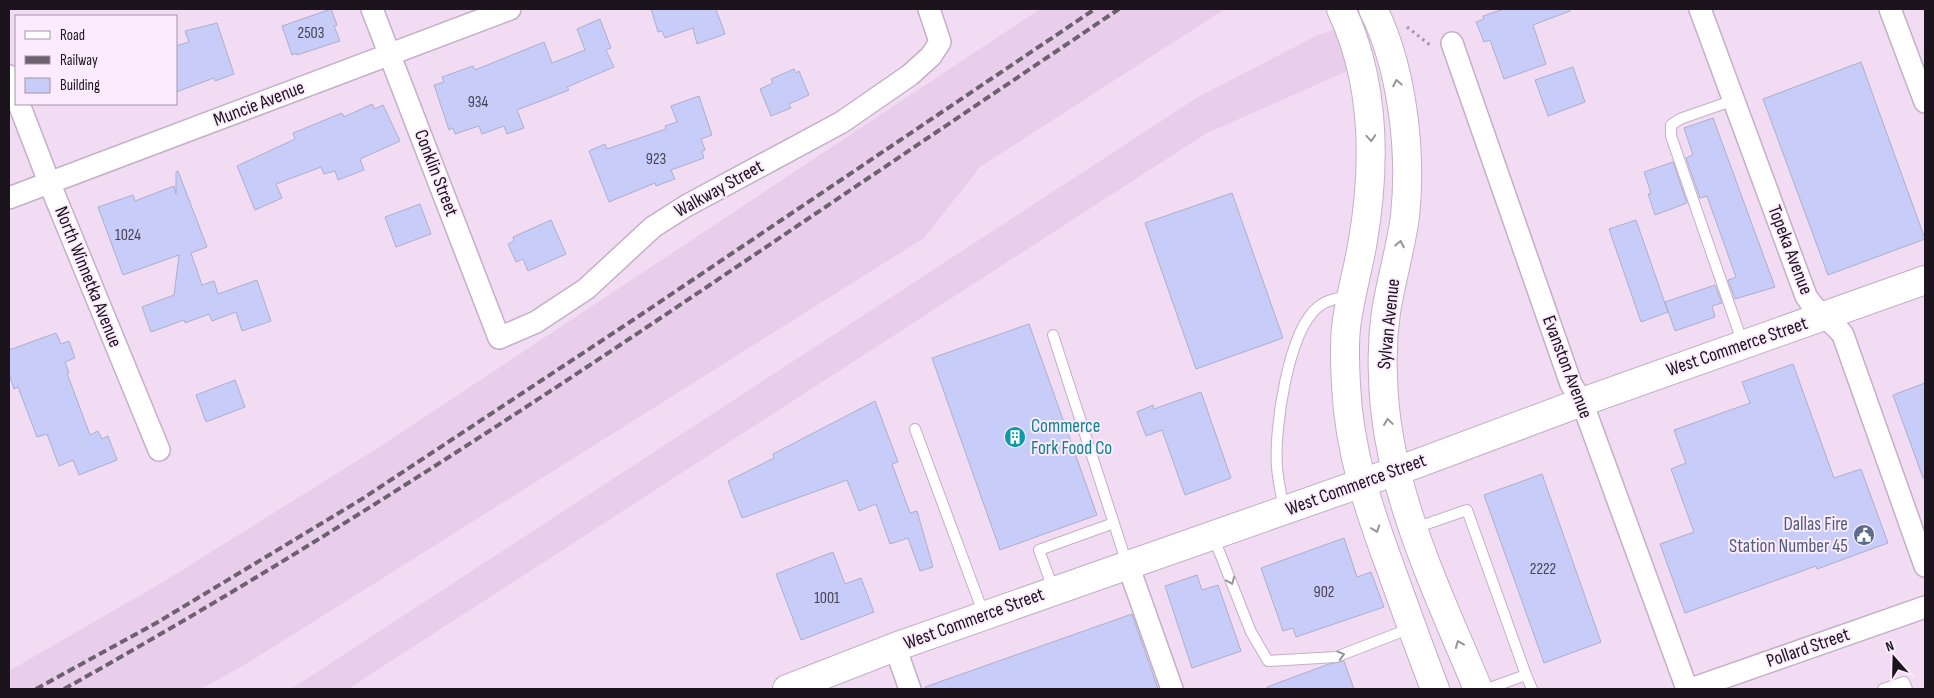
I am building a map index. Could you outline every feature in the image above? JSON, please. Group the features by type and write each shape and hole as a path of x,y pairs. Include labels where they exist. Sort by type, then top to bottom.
{"main road":[{"name":"Sylvan Avenue","path":"1341,9 1354,39 1362,71 1369,106 1372,148 1369,198 1346,328 1346,387 1350,420 1361,483 1368,506 1435,689"},
{"name":"Sylvan Avenue","path":"1373,9 1394,70 1403,114 1407,157 1405,216 1386,312 1383,378 1387,419 1396,470 1414,529 1478,689"},
{"name":"West Commerce Street","path":"787,689 895,648 1925,280"}],"street":[{"name":"Conklin Street","path":"372,9 499,338"},
{"name":"Muncie Avenue","path":"9,198 510,9"},
{"name":"Walkway Street","path":"499,338 536,322 586,289 653,227 686,206 842,122 910,75 931,56 940,42 929,9"},
{"name":"Topeka Avenue","path":"1700,9 1806,296 1813,308 1836,326 1843,335 1925,566"},
{"path":"1890,9 1918,59 1925,102"},
{"name":"Evanston Avenue","path":"1454,48 1571,384 1582,402 1687,689"},
{"path":"9,76 15,93"},
{"name":"North Winnetka Avenue","path":"19,105 159,450"},
{"path":"1128,565 1172,689"},
{"name":"Pollard Street","path":"1691,689 1925,607"},
{"path":"895,648 910,689"}],"lane":[{"path":"1734,100 1680,118 1672,125 1671,136 1743,344"},
{"path":"1285,510 1277,465 1279,426 1284,388 1297,337 1308,318 1317,308 1329,300 1351,296"},
{"path":"1053,335 1128,565"},
{"path":"915,429 985,616"},
{"path":"1414,529 1467,510 1532,689"},
{"path":"1054,591 1039,550 1114,523"},
{"path":"1212,535 1251,632 1268,661 1336,657 1412,628"},
{"path":"1487,689 1526,675"},
{"path":"1883,689 1904,682 1907,689"}],"path":[{"path":"1403,25 1442,55 1454,48"}],"shaded area":[{"path":"1040,9 1225,9 980,167 924,238 246,664 201,689 9,689 9,671 163,582 384,444"},
{"path":"1342,27 1354,68 1205,134 348,689 291,689 1198,97 1318,35"}],"building":[{"path":"331,9 337,25 334,26 340,41 292,55 282,26"},
{"path":"651,9 716,9 725,34 697,44 693,28 665,38 662,31 658,32"},
{"path":"1504,9 1570,9 1570,11 1533,25 1546,64 1504,79 1490,40 1484,42 1476,22 1484,19 1483,16"},
{"path":"600,19 611,48 606,50 614,67 567,87 569,90 517,110 524,128 507,134 504,126 482,134 479,126 455,134 453,128 449,130 434,85 444,82 442,77 473,66 475,70 544,42 552,63 585,50 577,29"},
{"path":"217,23 234,74 215,81 214,78 178,91 178,45 189,42 185,31"},
{"path":"1861,62 1925,239 1828,275 1763,99"},
{"path":"1573,67 1585,102 1548,116 1535,80"},
{"path":"794,69 796,73 799,71 809,95 789,104 791,108 771,116 760,89 773,83 771,79"},
{"path":"699,96 712,135 701,139 705,150 702,151 704,158 671,170 675,179 656,186 655,183 609,202 589,151 605,144 607,149 666,129 665,126 677,122 671,106"},
{"path":"372,104 375,109 383,105 400,141 360,159 364,170 338,180 335,171 324,174 321,167 276,184 282,198 255,210 237,166 295,139 293,133 342,113 344,117"},
{"path":"1713,118 1775,287 1735,299 1728,280 1736,277 1707,196 1700,198 1686,158 1693,155 1684,128"},
{"path":"1673,162 1687,203 1655,215 1648,194 1651,193 1644,172"},
{"path":"178,171 207,247 191,253 202,285 214,281 218,294 257,280 271,321 242,331 236,312 212,321 209,314 185,323 184,320 151,332 142,307 174,295 179,255 123,275 98,207 133,195 135,201 174,186 176,194 176,172"},
{"path":"1232,193 1283,338 1196,369 1145,223"},
{"path":"420,204 431,234 396,247 385,217"},
{"path":"551,220 566,254 528,271 523,259 516,262 508,244 514,241 513,237"},
{"path":"1636,220 1668,312 1641,322 1609,229"},
{"path":"1715,285 1722,303 1712,306 1715,317 1675,331 1665,302"},
{"name":"Commerce Fork Food Co","path":"1029,324 1097,515 1000,550 932,358"},
{"path":"56,333 61,344 69,341 75,358 65,362 69,373 67,373 90,435 98,431 102,439 108,436 117,460 79,475 73,460 59,466 47,434 37,437 18,387 14,389 9,374 9,350"},
{"path":"1793,364 1834,478 1861,469 1888,543 1817,569 1816,566 1685,613 1660,544 1694,532 1671,469 1686,463 1674,430 1750,403 1742,382"},
{"path":"235,380 245,407 206,422 196,395"},
{"path":"1925,383 1925,478 1923,478 1893,395"},
{"path":"1201,392 1231,478 1185,495 1162,430 1146,436 1137,412 1153,405 1154,409"},
{"path":"875,401 898,462 892,464 910,513 917,511 933,567 920,571 908,538 890,544 876,504 859,511 847,480 742,518 728,481 774,458 773,454"},
{"path":"1542,474 1601,642 1544,663 1484,495"},
{"path":"1344,538 1357,577 1371,572 1384,607 1296,637 1293,628 1283,631 1261,568"},
{"path":"833,552 845,584 861,578 874,612 801,640 776,574"},
{"path":"1197,575 1202,590 1218,585 1241,651 1192,668 1165,586"},
{"path":"1132,614 1158,689 925,689 925,687"},
{"path":"1344,661 1354,689 1267,689 1267,687 1329,664"}],"railway":[{"path":"36,689 158,622 362,499 633,320 1095,9"},
{"path":"64,689 235,590 402,487 650,325 1119,9"}],"place":[{"name":"Commerce Fork Food Co","path":"1015,437"},
{"name":"Dallas Fire Station Number 45","path":"1864,535"}]}
